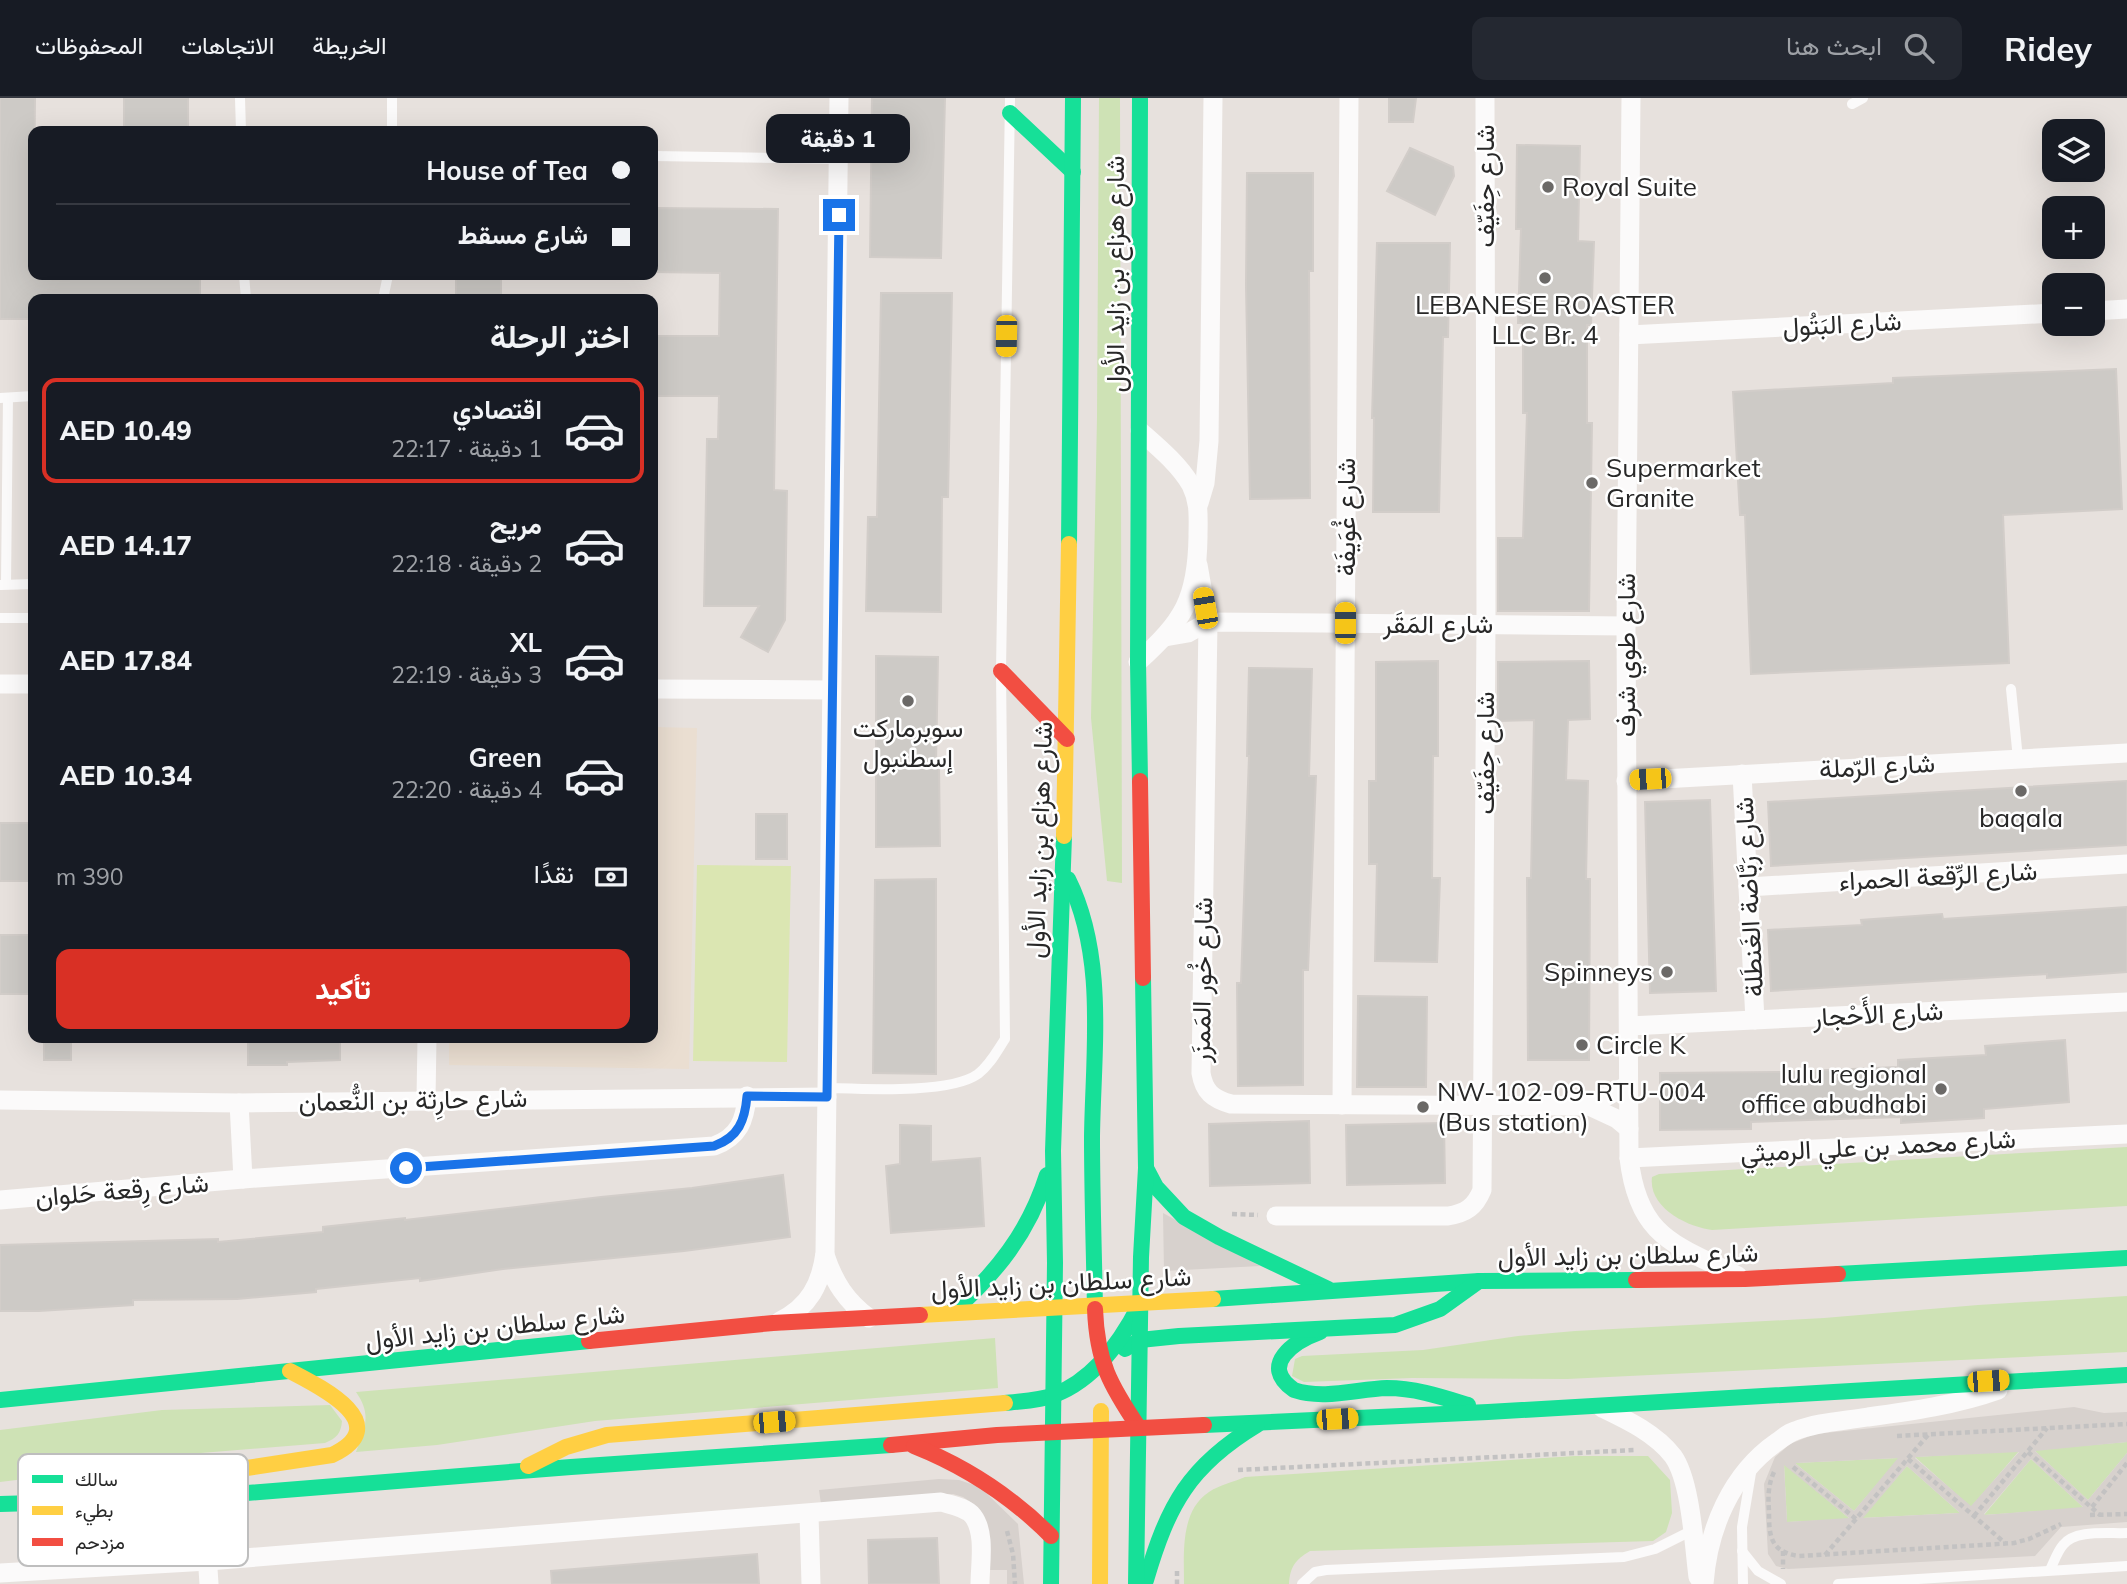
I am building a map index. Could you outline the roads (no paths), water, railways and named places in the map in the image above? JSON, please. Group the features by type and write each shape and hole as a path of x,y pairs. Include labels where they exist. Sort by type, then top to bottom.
{"main road":[{"name":"شارع هزاع بن زايد الأول","path":"1051,1584 1053,1151 1067,738 1073,98"},
{"name":"شارع هزاع بن زايد الأول","path":"1136,1584 1146,1168 1138,662 1140,98"},
{"path":"1010,106 1073,172"},
{"path":"1001,671 1067,738"},
{"path":"1062,870 1072,886 1081,911 1089,948 1094,997 1093,1243 1100,1401 1100,1584"},
{"path":"951,1313 989,1279 1027,1226 1043,1189 1053,1151"},
{"path":"1146,1168 1156,1187 1184,1217 1219,1237 1331,1290"},
{"name":"شارع سلطان بن زايد الأول","path":"0,1400 773,1323 1479,1281 1745,1279 2127,1258"},
{"path":"519,1471 547,1454 577,1441 607,1435 1013,1402 1053,1396 1140,1340 1395,1325 1418,1320 1441,1310 1479,1281"},
{"path":"1052,1432 1079,1387 1124,1334 1141,1302"},
{"path":"1054,1308 1073,1332"},
{"path":"1323,1330 1296,1343 1286,1351 1281,1360 1283,1381 1291,1388 1311,1393 1392,1388 1440,1397 1488,1412"},
{"path":"1083,1348 1139,1428"},
{"path":"248,1468 332,1455 346,1449 354,1439 356,1422 352,1410 339,1399 290,1371"},
{"path":"248,1492 910,1444 997,1435 1488,1412 2127,1375"},
{"path":"1144,1584 1160,1534 1188,1481 1220,1448 1262,1422"},
{"path":"910,1444 942,1457 1000,1490 1036,1519 1051,1536"},
{"path":"0,1504 18,1503"}],"street":[{"path":"773,1323 790,1316 805,1304 819,1281 825,1253 839,98"},
{"path":"1138,662 1165,637 1187,605 1198,565 1199,503 1205,483 1209,441 1213,98"},
{"name":"شارع غُوَيفَة","path":"1342,1105 1349,98"},
{"name":"شارع حِفَيّف","path":"1276,1216 1448,1216 1470,1209 1482,1190 1486,624 1485,98"},
{"name":"شارع طوي شرف","path":"1631,98 1626,626 1629,1158 1632,1185 1639,1205 1653,1226 1670,1240 1745,1279"},
{"path":"2105,310 2127,309"},
{"name":"شارع البَتُول","path":"1629,335 2042,314"},
{"path":"1140,431 1190,483 1199,503"},
{"name":"شارع خُور المَمزَر","path":"1198,565 1208,622 1201,1073 1202,1084 1208,1093 1218,1101 1231,1104 1589,1106 1617,1119 1629,1129"},
{"path":"1165,637 1188,634 1208,622"},
{"name":"شارع المَقَر","path":"1208,622 1626,626"},
{"path":"0,684 28,684"},
{"path":"658,689 831,690"},
{"name":"شارع الرّملة","path":"1626,781 2127,753"},
{"name":"شارع رَبَّاضة الغَنطَلة","path":"1742,774 1755,1020"},
{"name":"شارع الرِّقعة الحمراء","path":"1748,887 2127,864"},
{"name":"شارع الأَحْجار","path":"1629,1026 2127,1002"},
{"path":"426,1099 427,1043"},
{"name":"شارع خُور المَمزَر","path":"1589,1106 1628,1085"},
{"name":"شارع حارِثة بن النُّعمان","path":"0,1100 239,1103 747,1096 827,1092"},
{"name":"شارع رِقعة حَلوان","path":"0,1200 243,1179 714,1146 724,1142 740,1128 747,1096"},
{"name":"شارع رِقعة حَلوان","path":"239,1103 243,1179"},
{"name":"شارع محمد بن علي الرميثي","path":"1629,1158 2127,1134"},
{"path":"825,1253 840,1290 853,1306 869,1318"},
{"path":"1704,1584 1710,1544 1720,1514 1735,1486 1756,1458 1793,1431 1941,1406 1997,1390 2016,1380"},
{"path":"1598,1406 1653,1436 1672,1456 1679,1468 1693,1530 1699,1584"},
{"path":"248,1555 941,1502 961,1507 972,1516 980,1536 980,1584"},
{"path":"809,1514 811,1584"},
{"path":"0,1573 97,1566"},
{"path":"208,1566 209,1584"}],"lane":[{"path":"240,98 241,126"},
{"path":"392,98 393,126"},
{"path":"1852,104 1863,98"},
{"path":"827,1092 949,1085 965,1081 979,1073 992,1060 1005,1039 1001,671 1010,106"},
{"path":"658,156 840,159"},
{"path":"28,396 4,398 3,585 28,584"},
{"path":"0,618 28,618"},
{"path":"2011,689 2018,759"},
{"path":"1743,1584 1741,1550 1745,1505 1756,1458"},
{"path":"1302,1584 1315,1572 1326,1570 1624,1557 1655,1549 1693,1530"},
{"path":"2050,1570 2062,1545 2068,1540 2081,1535 2127,1533"},
{"path":"1741,1550 1758,1571 1781,1584"},
{"path":"1838,1584 2127,1566"}],"place":[{"name":"Royal Suite","path":"1548,187"},
{"name":"LEBANESE ROASTER LLC Br. 4","path":"1545,278"},
{"name":"Supermarket Granite","path":"1592,483"},
{"name":"سوبرماركت إسطنبول","path":"908,701"},
{"name":"baqala","path":"2021,791"},
{"name":"Spinneys","path":"1667,972"},
{"name":"Circle K","path":"1582,1045"},
{"name":"lulu regional office abudhabi","path":"1941,1089"},
{"name":"NW-102-09-RTU-004 (Bus station)","path":"1423,1107"}]}
